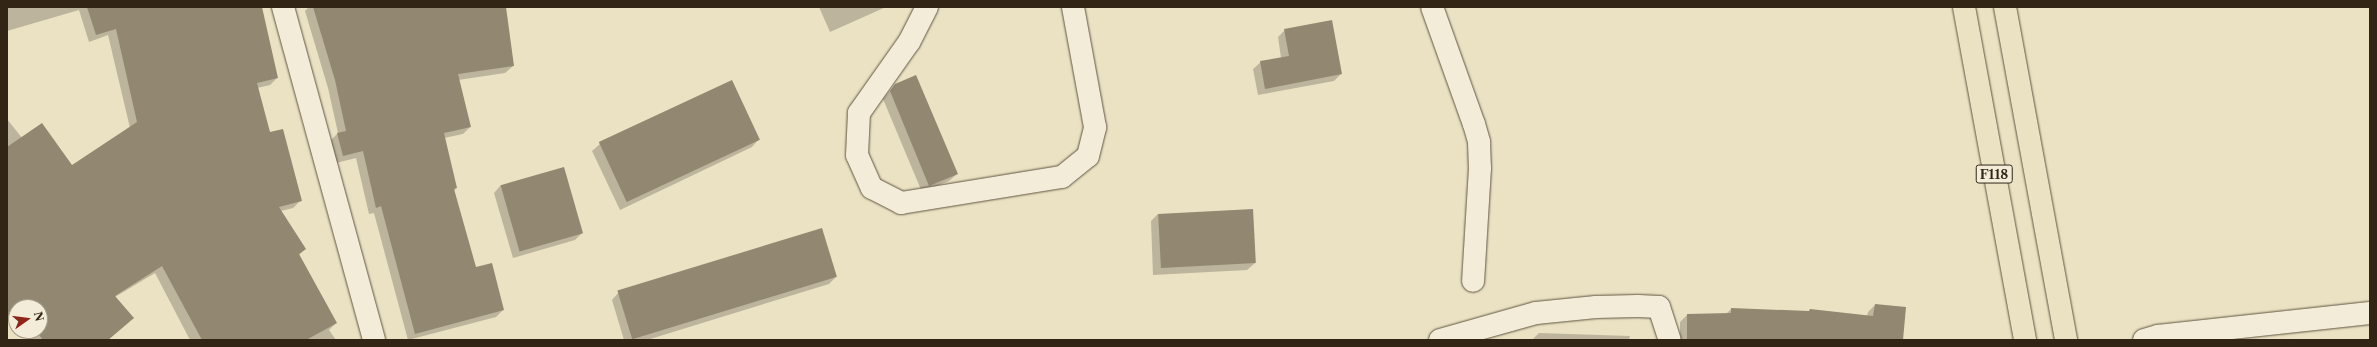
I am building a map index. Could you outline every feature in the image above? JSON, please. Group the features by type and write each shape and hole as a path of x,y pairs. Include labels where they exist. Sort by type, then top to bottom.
{"main road":[{"name":"F118","path":"1964,7 2025,340"},
{"name":"F118","path":"2005,7 2066,340"}],"street":[{"path":"283,7 374,340"},
{"path":"927,7 909,42 859,113 857,155 872,188 901,203 1062,177 1088,156 1095,126 1073,7"},
{"path":"1432,7 1479,142 1480,168 1473,281"},
{"path":"1440,340 1536,313 1596,307 1631,306 1658,307 1670,340"},
{"path":"2144,340 2158,336 2370,313"}],"building":[{"path":"87,7 262,7 278,78 257,83 270,132 283,129 302,201 279,207 306,249 299,254 337,323 306,340 202,340 162,266 115,296 134,318 108,340 43,340 42,339 48,339 48,299 8,299 7,317 7,147 42,123 72,165 137,122 116,29 96,35"},
{"path":"313,7 506,7 514,66 458,74 471,127 444,133 457,188 454,189 476,267 492,263 504,310 415,334 381,206 376,208 363,151 343,156 337,133 346,131 335,80"},
{"path":"1332,20 1342,74 1265,89 1260,61 1289,56 1284,29"},
{"path":"916,75 958,174 929,186 890,91 895,84"},
{"path":"732,80 760,140 627,202 599,142"},
{"path":"564,167 583,233 520,252 501,185"},
{"path":"1253,209 1256,263 1161,268 1158,214"},
{"path":"822,228 837,277 632,339 617,291"},
{"path":"1875,304 1906,307 1903,340 1687,340 1687,314 1731,313 1731,308 1809,311 1810,309 1873,316"}]}
